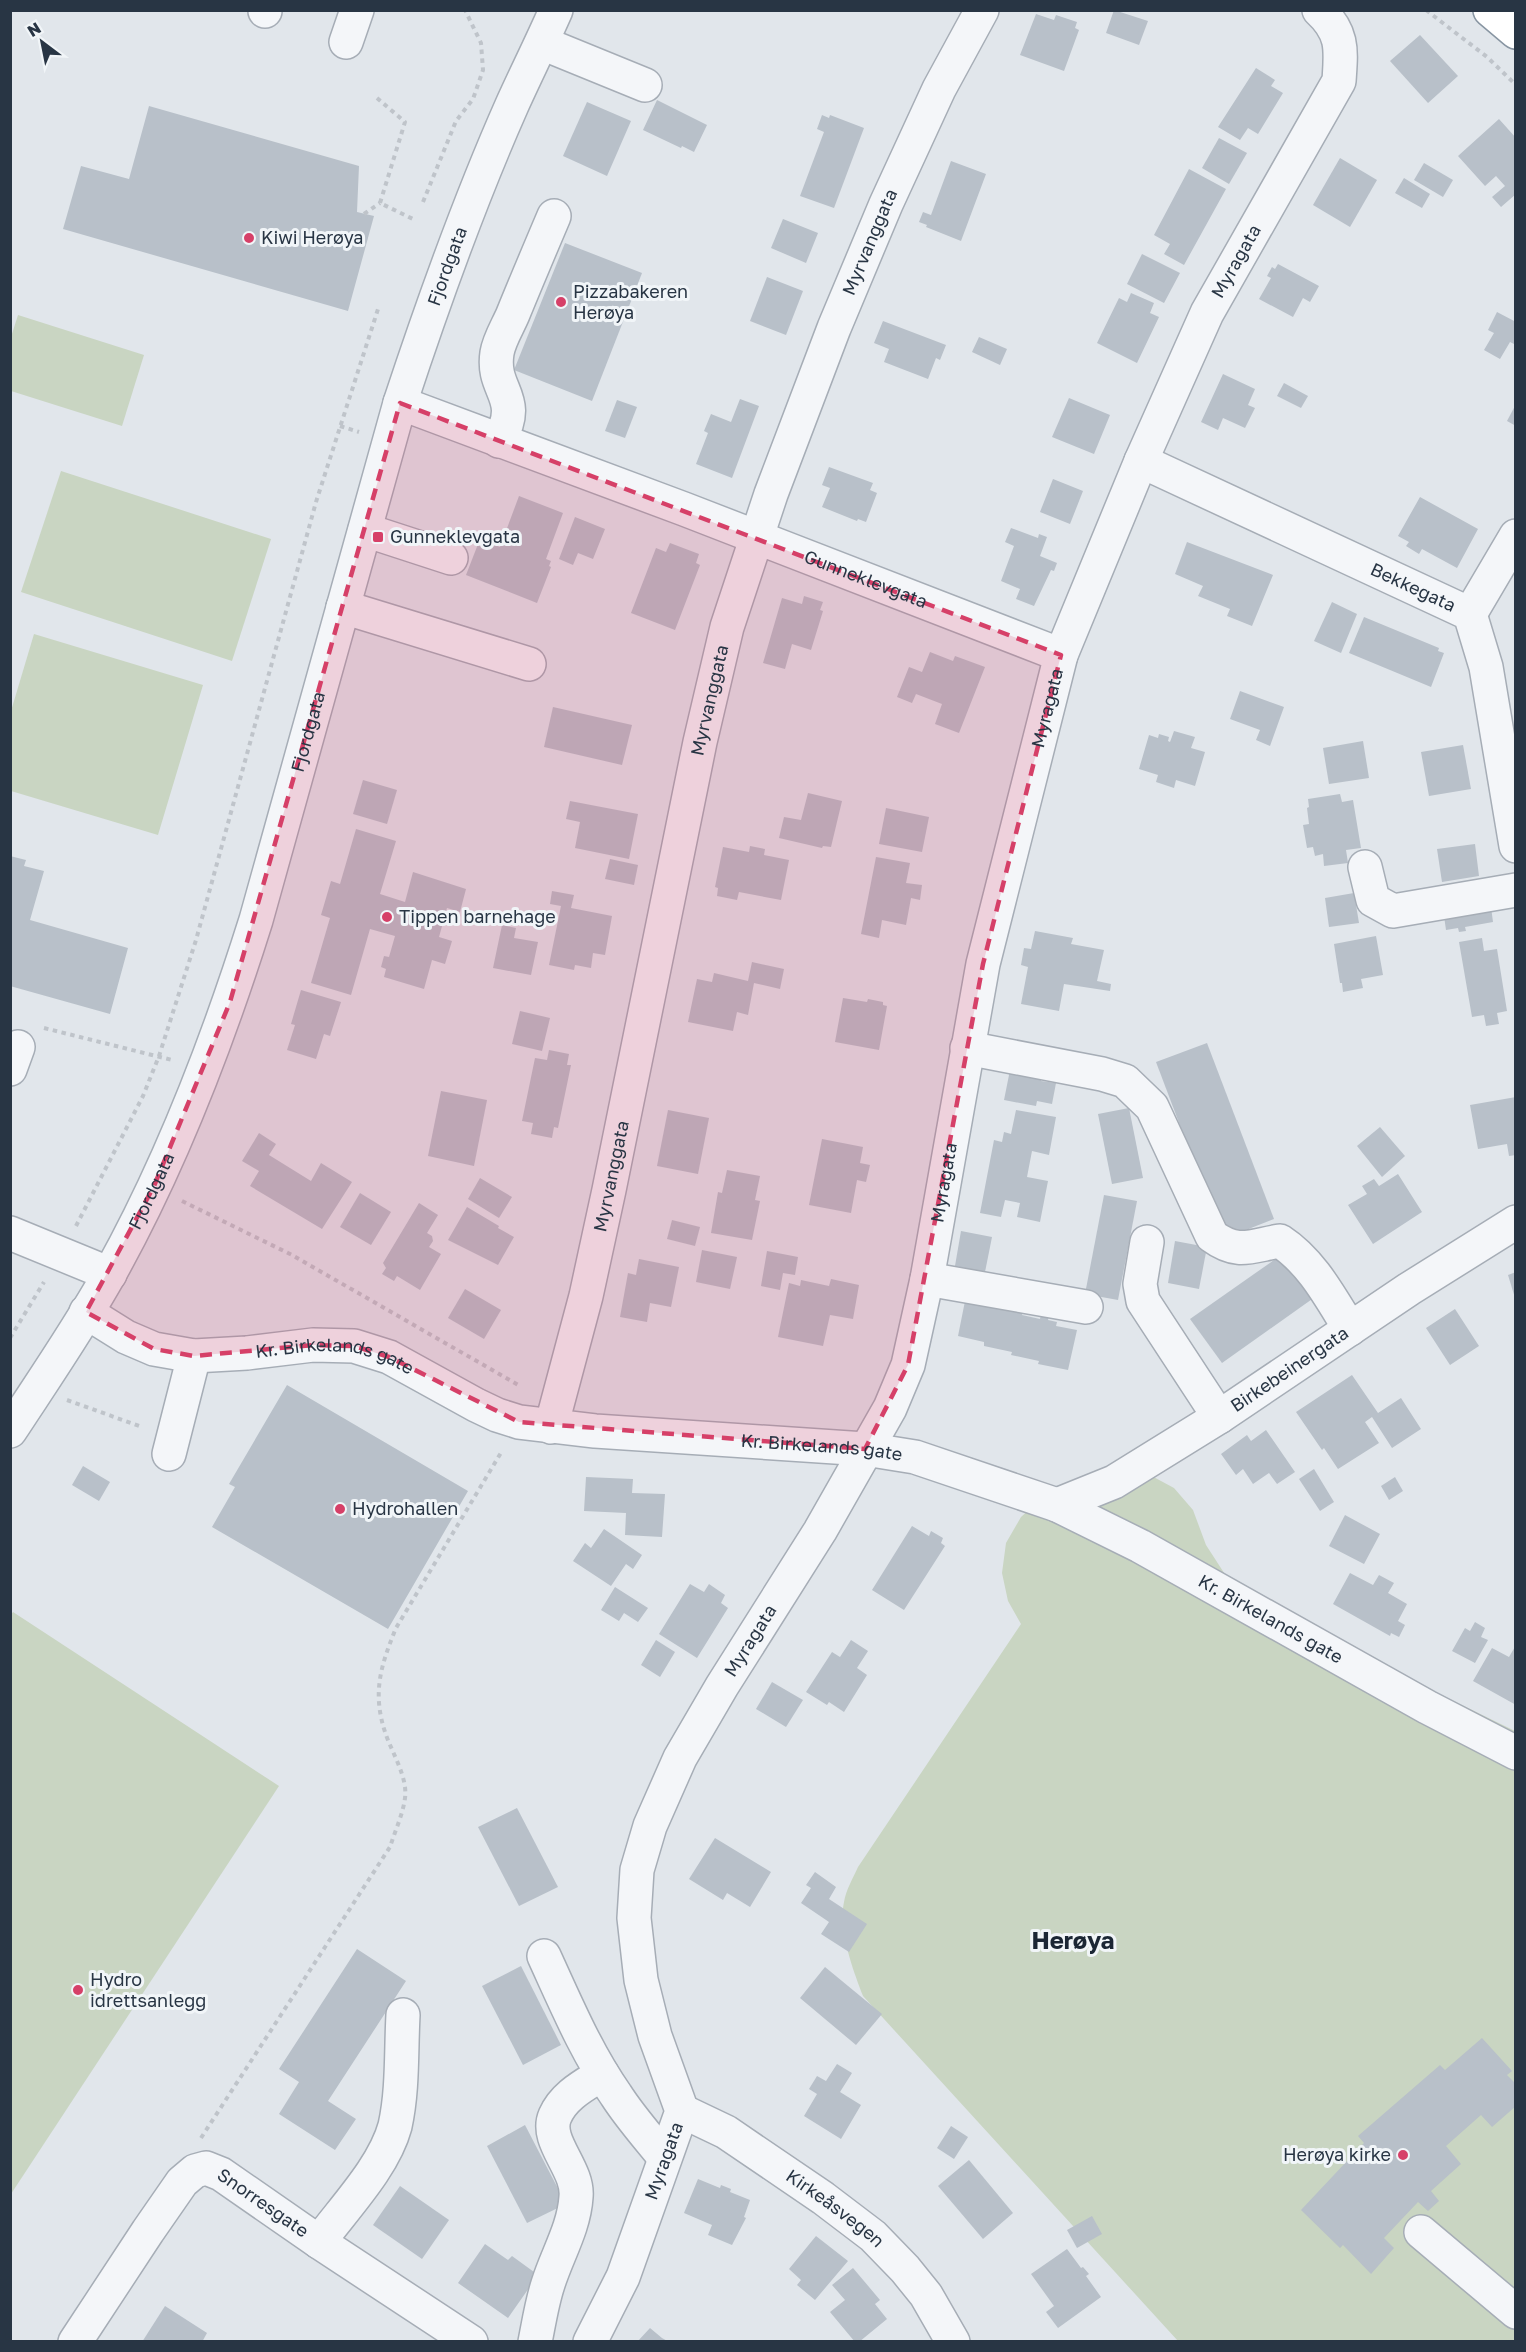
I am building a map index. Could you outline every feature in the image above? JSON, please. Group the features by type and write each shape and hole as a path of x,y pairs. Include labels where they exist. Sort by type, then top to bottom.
{"highway":[{"path":"1490,10 1515,32"}],"street":[{"path":"346,42 357,10"},
{"name":"Fjordgata","path":"10,1431 110,1274 154,1186 204,1071 230,1002 298,778 400,404 451,256 511,107 556,10"},
{"name":"Myrvanggata","path":"555,1416 609,1190 703,730 727,627 755,536 834,328 885,204 939,89 982,10"},
{"name":"Myragata","path":"590,2342 623,2277 682,2111 655,2036 641,1980 634,1918 637,1870 650,1826 680,1758 820,1531 890,1408 908,1365 927,1279 983,964 1061,654 1141,461 1207,313 1339,81 1342,47 1331,21 1319,10"},
{"path":"542,43 645,85"},
{"path":"499,441 506,427 510,410 508,397 498,378 497,352 554,216"},
{"name":"Gunneklevgata","path":"400,404 755,536 1061,654"},
{"name":"Bekkegata","path":"1141,461 1470,614 1486,667 1515,846"},
{"path":"365,530 451,558"},
{"path":"1470,614 1515,536"},
{"path":"343,608 529,664"},
{"path":"1365,867 1373,900 1393,911 1515,890"},
{"path":"967,1048 1102,1074 1125,1081 1152,1107 1212,1236 1226,1246 1238,1249 1280,1241 1298,1252 1350,1329"},
{"name":"Birkebeinergata","path":"1057,1505 1114,1482 1219,1417 1515,1222"},
{"path":"10,1233 110,1274"},
{"path":"1147,1242 1140,1284 1143,1301 1219,1417"},
{"path":"927,1279 1086,1307"},
{"name":"Kr. Birkelands gate","path":"86,1312 126,1337 154,1349 194,1356 247,1353 313,1345 354,1346 389,1357 476,1405 519,1422 555,1416 865,1449 915,1457 1057,1505 1140,1546 1515,1754"},
{"path":"171,1446 194,1356"},
{"path":"544,1956 579,2033 602,2074 616,2097 664,2157"},
{"path":"319,2242 368,2178 384,2153 394,2126 400,2086 403,2014"},
{"path":"535,2342 548,2284 568,2234 577,2195 571,2171 552,2131 555,2115 572,2093 602,2074"},
{"name":"Kirkeåsvegen","path":"682,2111 726,2132 823,2198 873,2236 926,2295 953,2342"},
{"name":"Snorresgate","path":"75,2342 182,2182 195,2171 206,2168 221,2174 471,2342"},
{"path":"1420,2232 1515,2312"}],"path":[{"path":"423,202 456,121 472,99 483,70 481,43 465,10"},
{"path":"1426,10 1487,57 1515,85"},
{"path":"364,214 380,203 405,122 377,99"},
{"path":"380,203 415,220"},
{"path":"10,1338 62,1254 143,1096 159,1056 196,940 316,502 379,306"},
{"path":"340,426 360,432"},
{"path":"14,1058 45,1027 178,1062"},
{"path":"154,1186 292,1255 434,1335 500,1376 555,1416"},
{"path":"64,1391 68,1401 171,1446"},
{"path":"195,2171 200,2139 390,1847 406,1797 399,1765 385,1732 379,1706 378,1682 383,1659 396,1628 519,1422"}],"highlighted area":[{"path":"400,403 1061,655 983,964 908,1365 865,1449 519,1422 389,1357 354,1346 313,1345 194,1356 154,1349 86,1312 154,1186 230,1002"}],"green space":[{"path":"18,315 144,355 122,426 11,391 11,337"},
{"path":"61,471 271,539 232,661 21,592"},
{"path":"34,634 203,685 158,835 11,791 11,711"},
{"path":"1148,1474 1174,1488 1193,1510 1206,1545 1239,1596 1515,1731 1515,2341 1178,2341 863,1996 851,1962 843,1925 846,1893 858,1867 1021,1624 1008,1601 1002,1573 1006,1543 1021,1517 1043,1497"},
{"name":"Hydro idrettsanlegg","path":"13,1612 279,1786 11,2194 10,1616"}],"building":[{"path":"1114,10 1148,21 1139,45 1106,33"},
{"path":"1036,14 1054,20 1056,15 1077,22 1075,28 1079,30 1064,71 1020,55"},
{"path":"1420,35 1458,76 1428,103 1390,61"},
{"path":"1256,68 1275,80 1271,86 1283,93 1258,134 1248,128 1240,140 1218,127"},
{"path":"657,100 707,125 694,152 643,130"},
{"path":"587,102 631,121 607,176 563,156"},
{"path":"149,106 359,166 357,212 374,216 348,311 63,229 81,166 129,179"},
{"path":"822,115 829,118 830,115 864,128 834,208 800,196 824,132 817,129"},
{"path":"1499,119 1516,138 1516,194 1501,207 1492,197 1505,186 1496,176 1485,186 1458,156"},
{"path":"1219,138 1247,153 1229,184 1202,168"},
{"path":"1340,158 1377,180 1350,227 1313,205"},
{"path":"951,161 986,174 961,241 919,222 923,212 931,215"},
{"path":"1424,163 1453,180 1443,197 1414,180"},
{"path":"1189,169 1226,189 1184,265 1164,254 1170,244 1154,235"},
{"path":"1404,178 1430,194 1422,208 1395,193"},
{"path":"783,219 818,233 806,263 771,248"},
{"path":"565,243 642,273 592,401 514,370"},
{"path":"1142,254 1180,273 1164,303 1127,284"},
{"path":"1278,264 1319,286 1310,302 1303,298 1293,317 1259,299 1271,278 1267,276 1272,267 1275,269"},
{"path":"767,277 803,291 786,335 750,321"},
{"path":"1131,293 1154,303 1150,313 1159,317 1137,363 1097,343 1119,298 1127,302"},
{"path":"1497,312 1516,322 1516,345 1510,342 1500,359 1484,350 1494,333 1488,330"},
{"path":"883,321 946,345 940,360 936,358 928,379 884,362 889,349 874,343"},
{"path":"979,337 1007,349 1000,365 972,352"},
{"path":"1223,374 1255,389 1248,405 1255,408 1245,428 1223,418 1218,430 1201,422"},
{"path":"1284,383 1308,396 1301,408 1277,396"},
{"path":"1069,398 1110,415 1094,454 1052,437"},
{"path":"740,399 759,406 732,478 696,464 708,433 704,431 711,414 731,422"},
{"path":"617,400 637,407 625,438 605,431"},
{"path":"1516,404 1516,426 1507,421"},
{"path":"829,467 873,483 870,490 877,493 866,522 858,519 857,521 822,507 830,488 822,485"},
{"path":"1053,479 1083,491 1070,524 1040,512"},
{"path":"519,496 563,513 546,559 551,561 549,566 551,567 537,603 466,575 480,539 500,547"},
{"path":"1420,497 1478,529 1457,568 1422,549 1419,554 1406,546 1409,542 1398,536"},
{"path":"575,517 605,529 593,559 578,553 573,565 559,559"},
{"path":"1011,528 1038,538 1039,534 1047,537 1040,556 1057,563 1054,571 1051,570 1034,606 1016,599 1020,589 1001,581 1014,546 1005,542"},
{"path":"1187,542 1273,575 1252,626 1227,616 1230,609 1198,596 1203,586 1175,574"},
{"path":"670,543 699,554 696,563 700,565 675,630 631,613 656,548 666,552"},
{"path":"804,596 823,602 820,610 823,611 811,650 792,644 785,669 763,663 782,598 802,604"},
{"path":"1332,602 1357,614 1341,653 1314,641"},
{"path":"1364,617 1439,648 1438,651 1444,653 1431,687 1349,653"},
{"path":"930,652 953,661 955,656 985,667 959,733 935,724 942,704 916,694 912,703 897,697 909,667 922,672"},
{"path":"1240,691 1284,707 1270,746 1256,740 1260,730 1230,719"},
{"path":"553,707 632,725 622,765 544,747"},
{"path":"1174,731 1195,737 1191,748 1205,752 1195,786 1176,780 1174,788 1156,782 1158,775 1139,769 1149,735 1158,738 1159,734 1169,737 1170,742"},
{"path":"1363,741 1369,778 1329,784 1323,748"},
{"path":"1463,745 1471,789 1429,796 1421,752"},
{"path":"363,780 397,790 387,824 353,814"},
{"path":"808,793 842,801 831,847 823,846 822,848 779,838 784,817 801,820"},
{"path":"1340,794 1342,802 1353,800 1361,848 1346,850 1348,863 1324,866 1323,854 1315,856 1313,847 1307,848 1303,825 1309,824 1308,799"},
{"path":"570,801 638,814 629,859 575,848 580,822 566,819"},
{"path":"886,808 929,817 922,852 879,844"},
{"path":"356,829 396,841 380,894 405,902 413,872 466,889 460,912 447,908 439,937 452,941 445,964 432,960 424,989 384,977 386,969 381,967 384,956 389,957 395,936 370,929 351,995 311,983 330,918 321,915 331,881 340,884"},
{"path":"1475,844 1479,876 1442,882 1437,849"},
{"path":"750,846 765,849 764,855 789,860 781,900 739,892 737,900 717,896 718,888 715,887 723,847 749,852"},
{"path":"10,856 26,860 24,866 44,871 30,920 128,948 110,1014 10,986"},
{"path":"876,857 910,863 906,883 922,885 920,900 911,898 906,925 882,920 879,938 861,934"},
{"path":"610,859 638,865 634,885 605,879"},
{"path":"552,891 574,895 571,908 612,916 605,955 593,953 591,968 575,965 574,970 549,965 561,906 550,904"},
{"path":"1354,893 1359,923 1329,927 1325,898"},
{"path":"1491,907 1493,922 1465,927 1466,931 1459,932 1458,928 1446,930 1444,916"},
{"path":"502,925 516,928 514,938 538,942 531,975 493,968"},
{"path":"1035,931 1073,938 1071,944 1104,950 1097,981 1111,984 1110,991 1064,984 1059,1011 1021,1004 1028,967 1021,965 1024,948 1031,949"},
{"path":"1376,936 1383,975 1361,979 1363,988 1343,992 1334,944"},
{"path":"1482,938 1484,951 1497,949 1507,1011 1497,1013 1499,1024 1486,1026 1484,1015 1472,1017 1459,942"},
{"path":"752,962 784,969 780,989 754,983 748,1015 737,1012 733,1031 688,1022 697,979 712,982 714,973 748,981"},
{"path":"301,990 341,1002 330,1036 324,1034 316,1059 287,1050 295,1025 291,1024"},
{"path":"843,998 867,1002 868,999 883,1002 883,1005 887,1006 879,1050 835,1042"},
{"path":"520,1011 550,1018 542,1051 512,1044"},
{"path":"1207,1043 1274,1219 1223,1239 1156,1062"},
{"path":"549,1050 569,1054 567,1065 571,1065 558,1128 554,1127 552,1138 531,1134 533,1123 522,1121 535,1058 547,1060"},
{"path":"1010,1070 1042,1076 1041,1081 1056,1083 1052,1104 1037,1101 1036,1106 1004,1100"},
{"path":"441,1091 487,1100 474,1166 428,1156"},
{"path":"1516,1097 1516,1155 1509,1156 1507,1144 1478,1149 1470,1105"},
{"path":"1129,1108 1143,1178 1112,1184 1098,1114"},
{"path":"668,1110 709,1118 698,1174 657,1166"},
{"path":"1016,1110 1056,1117 1049,1155 1032,1151 1027,1177 1048,1181 1040,1222 1017,1217 1020,1203 1005,1200 1001,1217 980,1213 994,1140 1002,1142 1004,1132 1011,1134"},
{"path":"1380,1127 1405,1156 1382,1177 1357,1146"},
{"path":"259,1133 276,1144 269,1155 311,1181 321,1163 352,1182 322,1229 250,1186 259,1171 242,1161"},
{"path":"822,1139 863,1147 860,1163 870,1165 866,1182 857,1180 851,1213 809,1205"},
{"path":"727,1170 760,1176 755,1200 760,1201 752,1240 711,1233 718,1192 722,1193"},
{"path":"1398,1174 1422,1212 1373,1244 1348,1205 1367,1194 1362,1186 1374,1179 1379,1186"},
{"path":"480,1178 512,1197 499,1218 468,1199"},
{"path":"360,1193 391,1212 371,1245 340,1227"},
{"path":"1104,1195 1137,1201 1118,1300 1085,1294"},
{"path":"419,1203 438,1215 427,1233 432,1236 433,1241 429,1247 441,1254 420,1290 397,1276 394,1281 382,1274 386,1268 383,1263"},
{"path":"467,1207 514,1237 498,1265 448,1240"},
{"path":"672,1220 700,1227 695,1246 667,1239"},
{"path":"961,1231 992,1237 985,1272 955,1266"},
{"path":"1175,1241 1207,1247 1199,1289 1168,1283"},
{"path":"702,1250 737,1257 730,1289 696,1282"},
{"path":"767,1251 798,1257 795,1275 783,1273 780,1290 761,1286"},
{"path":"1284,1253 1315,1297 1222,1363 1190,1319"},
{"path":"639,1259 679,1267 671,1307 650,1303 647,1322 620,1317 628,1273 636,1275"},
{"path":"1516,1272 1516,1298 1515,1298 1508,1275"},
{"path":"831,1279 859,1285 853,1319 830,1315 823,1346 778,1337 789,1283 800,1286 801,1280 829,1286"},
{"path":"465,1289 501,1310 484,1339 448,1318"},
{"path":"966,1296 1023,1312 1022,1315 1040,1319 1041,1314 1049,1316 1048,1320 1057,1322 1056,1326 1077,1330 1068,1370 1038,1364 1039,1361 1011,1355 1012,1352 984,1346 984,1342 958,1336"},
{"path":"1455,1309 1479,1346 1450,1365 1426,1328"},
{"path":"1352,1375 1378,1413 1401,1398 1421,1429 1392,1448 1372,1417 1365,1422 1379,1443 1338,1469 1296,1412"},
{"name":"Hydrohallen","path":"287,1385 468,1491 388,1629 212,1527 235,1487 229,1484"},
{"path":"1266,1430 1295,1472 1277,1484 1269,1473 1253,1484 1243,1469 1236,1475 1221,1454 1247,1435 1251,1441"},
{"path":"83,1466 110,1482 99,1501 72,1485"},
{"path":"1314,1469 1334,1502 1320,1511 1299,1479"},
{"path":"586,1477 633,1479 632,1493 665,1494 662,1537 625,1535 626,1513 584,1511"},
{"path":"1395,1477 1403,1491 1389,1500 1381,1486"},
{"path":"1345,1515 1380,1534 1364,1564 1329,1546"},
{"path":"912,1526 929,1536 931,1531 943,1538 941,1543 945,1546 904,1610 872,1590"},
{"path":"604,1529 642,1555 633,1569 626,1564 611,1586 573,1561 585,1543 591,1548"},
{"path":"1350,1573 1373,1585 1379,1575 1394,1583 1388,1593 1407,1604 1398,1621 1405,1625 1399,1637 1391,1633 1390,1636 1333,1604"},
{"path":"690,1584 704,1592 709,1584 725,1595 721,1603 728,1608 697,1658 659,1634"},
{"path":"615,1587 648,1608 638,1622 624,1613 619,1621 601,1610"},
{"path":"1475,1622 1485,1628 1481,1637 1488,1640 1475,1663 1452,1651 1465,1628 1470,1631"},
{"path":"656,1640 675,1652 660,1677 641,1665"},
{"path":"851,1640 868,1651 857,1668 867,1675 844,1712 829,1702 827,1705 806,1692 832,1652 840,1657"},
{"path":"1516,1645 1516,1705 1473,1681 1492,1648 1509,1657"},
{"path":"772,1682 803,1700 786,1727 756,1709"},
{"path":"517,1808 558,1887 519,1906 478,1827"},
{"path":"715,1838 771,1872 750,1907 727,1893 723,1900 689,1879"},
{"path":"815,1872 836,1887 829,1899 867,1924 849,1952 821,1934 829,1922 801,1903 811,1888 806,1885"},
{"path":"357,1949 406,1981 328,2101 356,2119 335,2150 279,2114 299,2082 279,2069"},
{"path":"521,1966 561,2045 523,2065 482,1986"},
{"path":"825,1967 882,2014 856,2045 800,1998"},
{"name":"Herøya kirke","path":"1482,2038 1512,2071 1507,2075 1516,2084 1516,2106 1492,2127 1481,2115 1446,2146 1461,2164 1431,2191 1439,2201 1428,2211 1418,2202 1384,2238 1394,2248 1371,2274 1343,2245 1340,2248 1301,2210 1364,2143 1358,2136 1440,2065 1445,2070"},
{"path":"837,2064 852,2073 840,2092 861,2105 841,2139 804,2116 817,2094 809,2089 817,2076 826,2081"},
{"path":"525,2125 566,2204 527,2223 487,2146"},
{"path":"951,2126 968,2137 954,2159 937,2148"},
{"path":"969,2160 1013,2213 983,2239 938,2186"},
{"path":"698,2179 720,2188 721,2185 731,2189 730,2192 750,2200 744,2217 746,2218 732,2245 708,2235 712,2225 684,2213"},
{"path":"400,2186 449,2220 422,2259 373,2225"},
{"path":"1092,2216 1102,2234 1077,2248 1067,2230"},
{"path":"816,2236 848,2261 815,2300 797,2285 801,2280 789,2269"},
{"path":"485,2244 508,2260 512,2256 534,2272 532,2275 536,2278 508,2318 458,2283"},
{"path":"1067,2249 1081,2268 1083,2267 1089,2274 1086,2276 1101,2297 1058,2328 1046,2312 1054,2306 1031,2274"},
{"path":"853,2268 880,2300 875,2304 887,2319 859,2342 855,2342 830,2312 845,2300 832,2285"},
{"path":"165,2306 207,2333 202,2342 142,2342"},
{"path":"650,2328 662,2338 669,2342 637,2342"}],"place":[{"name":"Kiwi Herøya","path":"249,238"},
{"name":"Pizzabakeren Herøya","path":"561,302"},
{"name":"Gunneklevgata","path":"378,537"},
{"name":"Tippen barnehage","path":"387,917"},
{"name":"Hydrohallen","path":"340,1509"},
{"name":"Hydro idrettsanlegg","path":"78,1990"},
{"name":"Herøya kirke","path":"1403,2155"}],"district":[{"name":"Herøya","path":"1073,1941"}]}
